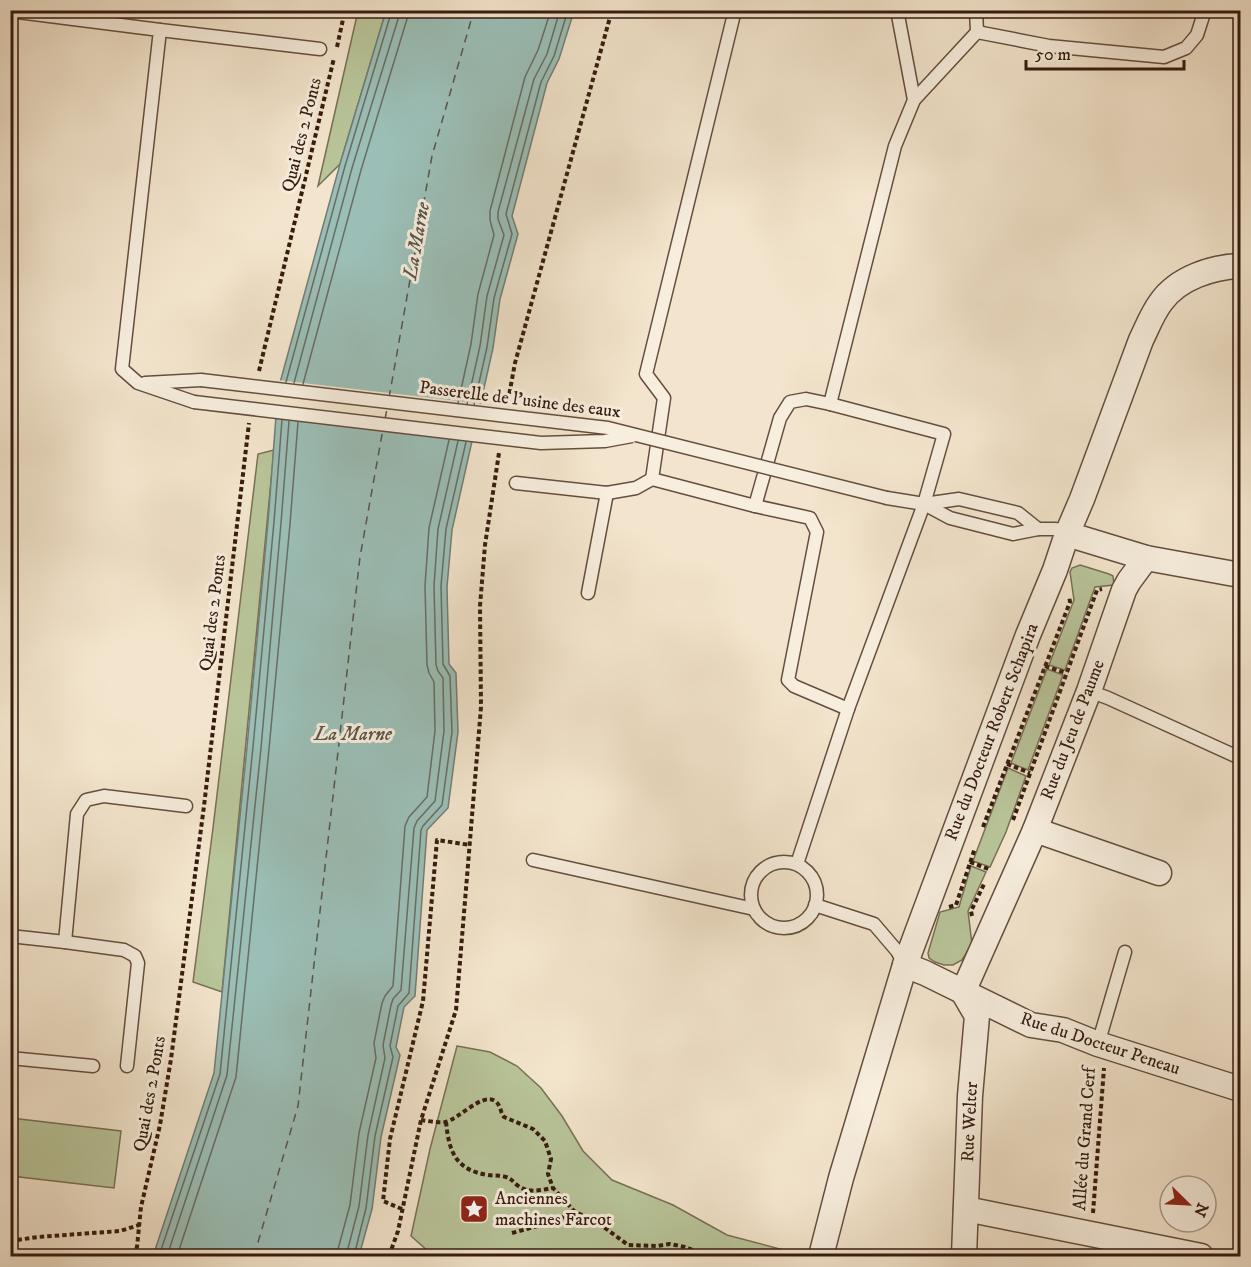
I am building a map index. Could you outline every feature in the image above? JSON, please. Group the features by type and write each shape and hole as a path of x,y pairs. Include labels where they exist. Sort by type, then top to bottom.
{"street":[{"name":"Rue du Docteur Robert Schapira","path":"821,1257 905,965 1023,646 1055,570 1133,359 1151,319 1170,291 1203,273 1224,267 1240,266"},
{"path":"1067,534 1146,558 1240,575"},
{"name":"Rue du Jeu de Paume","path":"963,992 1035,830 1089,691 1124,590 1146,558"},
{"path":"1035,830 1159,873"},
{"name":"Rue du Docteur Peneau","path":"905,965 1031,1025 1063,1030 1102,1045 1240,1089"},
{"name":"Rue Welter","path":"963,992 977,1016 970,1096 964,1257"},
{"path":"966,1209 1202,1257"}],"lane":[{"path":"652,478 664,398 646,374 735,10"},
{"path":"897,10 914,99"},
{"path":"830,404 895,146 914,99 977,32 976,10"},
{"path":"977,32 1049,46 1164,57 1186,48 1197,35 1205,10"},
{"path":"10,11 320,49"},
{"path":"138,383 122,369 160,30"},
{"name":"Passerelle de l'usine des eaux","path":"138,383 201,380 608,428 639,435"},
{"name":"Passerelle de l'usine des eaux","path":"138,383 194,402 542,443 605,441 639,435"},
{"path":"755,506 780,418 790,402 806,399 944,434 924,504 848,709 798,864"},
{"path":"639,435 887,498 924,504 959,499 1018,513 1038,529"},
{"path":"516,483 607,493 636,488 652,478 755,506 810,518 817,532 788,680 794,686 848,709"},
{"path":"588,593 607,493"},
{"path":"924,504 950,518 1013,534 1038,529 1056,530 1067,534"},
{"path":"1089,691 1240,758"},
{"path":"65,942 76,814 87,800 104,796 186,806"},
{"path":"533,860 754,909"},
{"path":"778,862 798,864 812,877 816,886 815,905 810,915 802,922 791,927 780,928 760,918 751,900 751,889 754,880 768,866 778,862"},
{"path":"815,905 874,924 897,951 905,965"},
{"path":"10,936 124,950 135,956 138,963 127,1066"},
{"path":"1102,1045 1125,952"},
{"path":"10,1058 93,1066"}],"path":[{"name":"Quai des 2 Ponts","path":"257,376 345,10"},
{"path":"507,410 515,363 612,10"},
{"name":"Quai des 2 Ponts","path":"134,1257 141,1207 162,1114 169,1070 204,806 250,420"},
{"path":"389,1257 398,1231 421,1120 456,1010 481,707 480,606 485,544 500,445"},
{"path":"1011,824 1097,590 1115,587 1117,579 1120,578 1129,580"},
{"path":"1045,666 1066,673"},
{"path":"1007,764 1030,773"},
{"path":"402,1209 383,1201 390,1139 423,1000 437,840 470,845"},
{"path":"970,862 991,870 995,861"},
{"path":"983,947 972,926 971,911 986,880"},
{"name":"Allée du Grand Cerf","path":"1092,1234 1102,1045"},
{"path":"421,1120 446,1122 480,1102 494,1100 504,1117 533,1129 545,1141 551,1159 548,1174 553,1188 574,1211 601,1225 628,1245 670,1244 703,1254 745,1257"},
{"path":"446,1122 452,1153 460,1165 487,1175 512,1179 527,1191 553,1188"},
{"path":"512,1233 556,1221 574,1211"},
{"path":"10,1241 120,1231 139,1225"}],"green space":[{"path":"358,11 386,11 340,164 318,186"},
{"path":"274,450 222,992 193,982 258,454"},
{"path":"1080,565 1113,576 1114,585 1095,587 1065,670 1049,665 1074,600 1070,572 1072,568"},
{"path":"1047,669 1063,675 1028,770 1011,763"},
{"path":"1008,768 1026,776 1006,832 990,867 973,861"},
{"path":"971,866 986,872 968,911 972,944 962,960 953,965 944,965 929,958 928,953 940,912 959,907"},
{"path":"457,1046 490,1052 517,1066 541,1088 562,1116 583,1151 612,1180 673,1205 727,1235 795,1253 791,1256 444,1256 428,1251 411,1236 430,1149"},
{"path":"11,1118 121,1131 114,1188 11,1176"}],"water":[{"name":"La Marne","path":"386,11 574,11 559,59 547,83 512,216 518,234 500,299 493,348 452,530 447,587 449,664 456,673 458,732 448,808 427,830 415,996 404,1007 396,1047 400,1055 381,1137 372,1209 359,1256 153,1256 214,1073 247,747 278,390 340,164"}],"pier":[{"path":"277,380 484,404 475,441 273,418"}],"ferry route":[{"path":"389,398 432,156 474,10"},
{"path":"385,419 387,409"},
{"path":"254,1256 298,1106 360,557 383,429"}],"place":[{"name":"Anciennes machines Farcot","path":"474,1209"}]}
